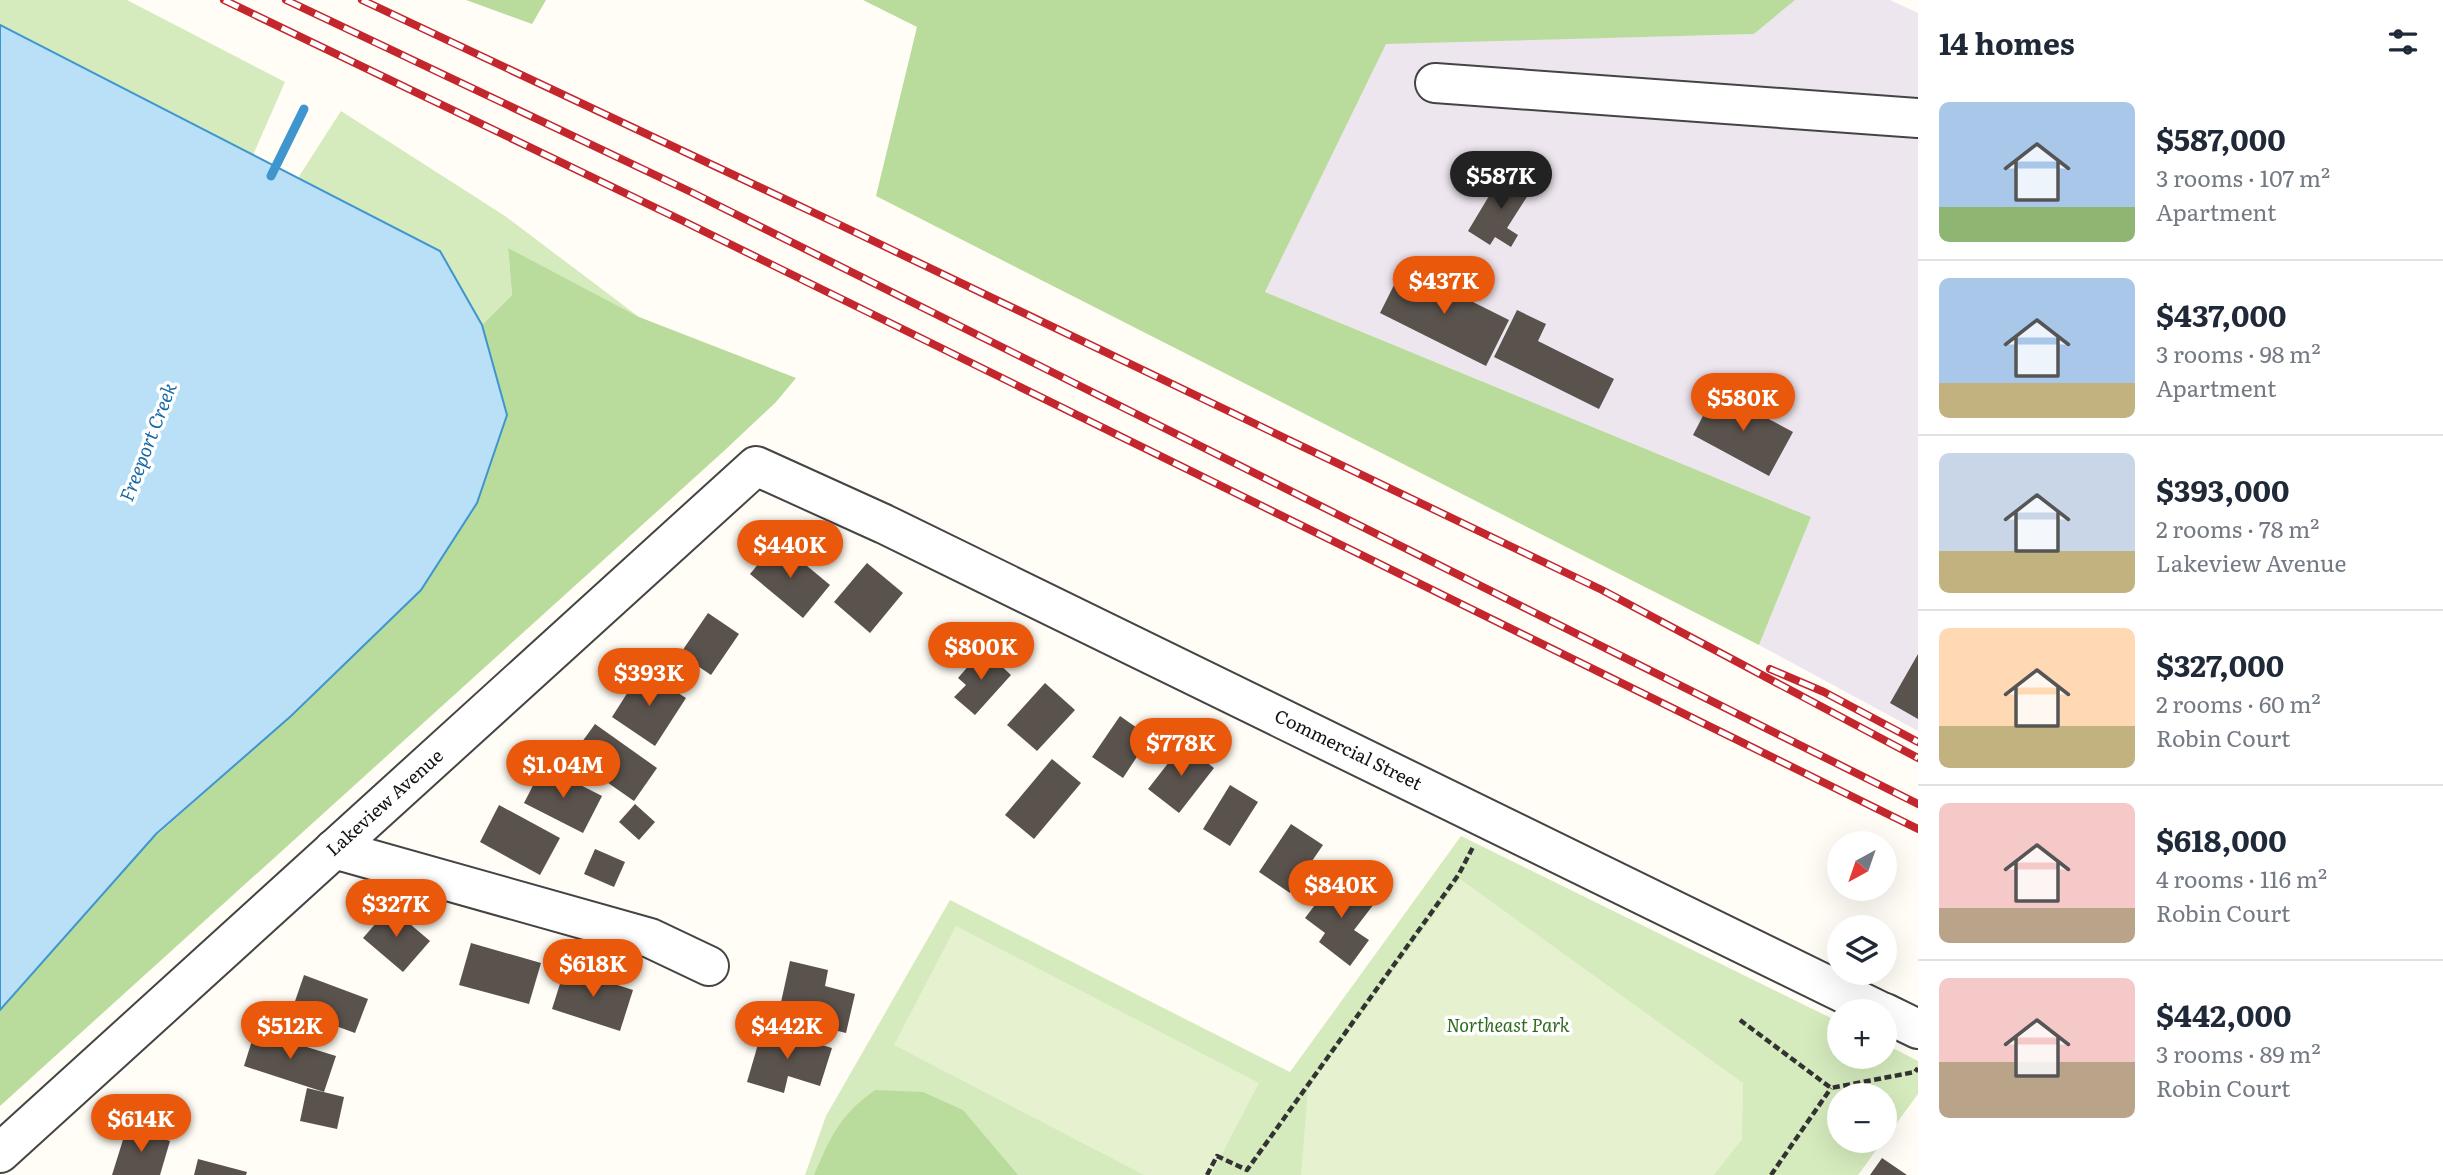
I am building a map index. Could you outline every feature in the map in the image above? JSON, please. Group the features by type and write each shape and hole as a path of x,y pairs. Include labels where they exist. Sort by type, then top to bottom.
{"street":[{"path":"1435,83 1918,118"},
{"name":"Lakeview Avenue","path":"0,1153 756,466 774,474"},
{"name":"Commercial Street","path":"774,474 884,524 1856,999"},
{"path":"334,849 650,938 709,966"},
{"name":"Commercial Street","path":"1897,1019 1918,1029"}],"path":[{"path":"1207,1175 1217,1156 1247,1170 1459,874 1488,819"},
{"path":"1740,1020 1827,1085"},
{"path":"1857,1083 1915,1072 1918,1068"},
{"path":"1771,1175 1827,1094"}],"shaded area":[{"path":"1795,0 1890,0 1918,13 1918,731 1759,645 1811,517 1265,292 1386,43 1754,34"}],"green space":[{"path":"0,0 127,0 285,82 253,155 0,25"},
{"path":"466,0 546,0 532,24"},
{"path":"863,0 1795,0 1754,34 1386,44 1265,292 1811,517 1759,645 876,196 917,27"},
{"path":"341,111 505,216 639,317 508,249 512,295 482,325 440,251 298,178"},
{"path":"508,248 639,317 796,378 776,402 725,450 0,1106 0,1010 151,840 291,716 421,590 477,503 506,415 482,325 512,295"},
{"name":"Northeast Park","path":"1461,836 1827,1016 1827,1069 1897,1069 1897,1050 1918,1061 1918,1094 1897,1123 1897,1083 1827,1083 1827,1153 1874,1153 1858,1175 805,1175 826,1116 950,900 1290,1072"},
{"path":"1460,879 1743,1083 1742,1139 1714,1175 1301,1175 1308,1089"},
{"path":"956,926 1259,1083 1211,1175 1144,1175 894,1045"},
{"path":"875,1090 923,1092 963,1110 1018,1175 814,1175 838,1127 853,1108"}],"water":[{"path":"0,25 440,251 482,325 507,415 477,503 421,590 291,716 156,834 0,1010"}],"building":[{"path":"1504,171 1532,189 1507,228 1518,235 1511,247 1495,237 1490,245 1468,231"},
{"path":"1403,267 1509,320 1486,366 1380,313"},
{"path":"1517,310 1546,324 1538,341 1614,379 1599,409 1494,357"},
{"path":"1716,391 1793,432 1769,476 1693,435"},
{"path":"777,541 830,585 803,618 750,574"},
{"path":"867,563 903,593 870,633 834,602"},
{"path":"708,613 739,634 711,675 680,654"},
{"path":"983,649 1011,675 975,715 954,697 966,685 958,678"},
{"path":"1918,654 1918,719 1890,703"},
{"path":"642,670 686,698 655,746 612,717"},
{"path":"1045,683 1075,710 1037,751 1007,725"},
{"path":"1120,716 1150,737 1123,778 1092,757"},
{"path":"595,724 657,768 634,801 571,757"},
{"path":"1183,744 1214,768 1179,813 1148,789"},
{"path":"1052,759 1081,783 1034,839 1005,815"},
{"path":"543,766 602,796 583,833 524,803"},
{"path":"1230,785 1258,802 1230,846 1203,829"},
{"path":"635,804 655,822 639,840 619,822"},
{"path":"499,805 560,838 540,875 480,842"},
{"path":"1291,824 1323,845 1290,893 1259,872"},
{"path":"595,849 625,862 614,887 584,874"},
{"path":"1337,876 1374,904 1354,930 1369,940 1350,966 1319,942 1325,933 1305,918"},
{"path":"390,907 430,941 403,972 363,938"},
{"path":"471,943 541,963 529,1004 459,985"},
{"path":"790,961 828,970 825,986 855,994 846,1033 778,1016"},
{"path":"565,968 633,990 620,1031 552,1009"},
{"path":"304,975 368,999 355,1033 292,1010"},
{"path":"763,1027 832,1048 820,1086 788,1076 784,1093 747,1082"},
{"path":"255,1031 336,1056 324,1092 244,1066"},
{"path":"307,1088 344,1097 337,1129 300,1121"},
{"path":"127,1127 170,1141 160,1175 112,1175"},
{"path":"1882,1158 1907,1175 1870,1175"},
{"path":"198,1159 247,1172 246,1175 194,1175"}],"waterway":[{"name":"Freeport Creek","path":"271,176 304,109"}],"railway":[{"path":"224,0 681,220 1918,829"},
{"path":"286,0 691,192 1918,804"},
{"path":"362,0 840,225 1602,590 1918,758"},
{"path":"1770,669 1824,692 1918,742"}]}
